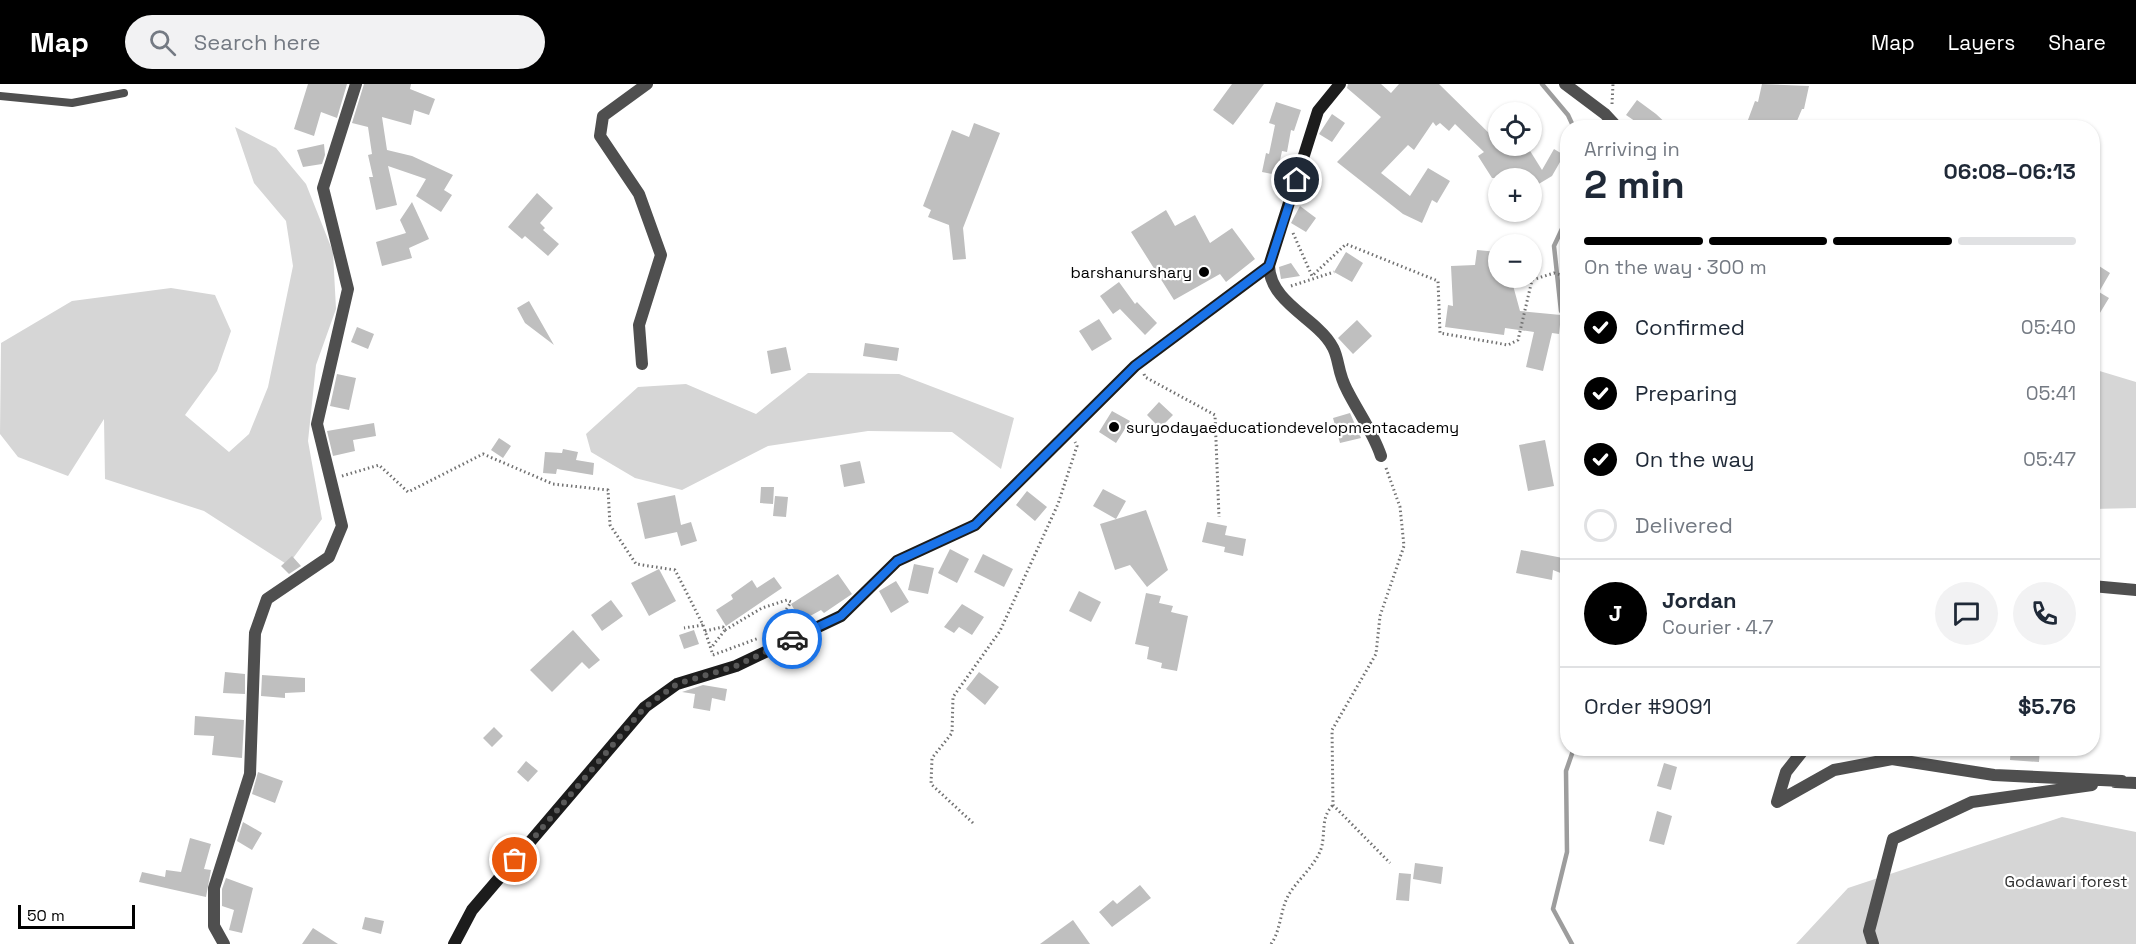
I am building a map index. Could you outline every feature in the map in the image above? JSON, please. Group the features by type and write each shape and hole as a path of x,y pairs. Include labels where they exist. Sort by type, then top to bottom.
{"street":[{"path":"224,944 214,926 214,888 250,774 255,633 267,599 329,557 342,526 317,424 348,289 323,188 356,84"},
{"path":"642,364 639,325 661,255 639,194 600,136 603,116 647,84"},
{"path":"1340,84 1318,111 1269,266 1269,275 1278,292 1334,346 1345,387 1376,442 1381,456"},
{"path":"1565,84 1611,120"},
{"path":"454,944 472,910 645,707 677,684 736,666 841,616 897,561 975,525 1142,360 1269,266"},
{"path":"2100,587 2136,590"},
{"path":"1799,756 1786,772 1777,802 1834,770 1892,759 1994,775 2136,783"},
{"path":"1873,944 1869,931 1893,839 1971,802 2122,781"}],"lane":[{"path":"0,96 72,102 124,93"}],"path":[{"path":"1282,225 1295,234 1312,276 1346,244 1438,281 1440,333 1508,345 1518,340 1532,280 1554,273 1560,275"},
{"path":"1274,285 1287,287 1334,272"},
{"path":"1142,360 1145,377 1215,415 1219,517"},
{"path":"973,823 932,784 932,758 952,733 953,697 1000,631 1058,504 1077,446 1070,432"},
{"path":"331,478 379,465 408,492 483,454 553,484 608,490 610,525 636,564 675,570 703,625 718,671"},
{"path":"1381,456 1400,507 1404,546 1380,616 1376,654 1332,730 1333,805 1390,863"},
{"path":"711,648 725,630 762,608 787,600 791,602 771,634"},
{"path":"684,628 703,625"},
{"path":"705,631 723,627 725,630"},
{"path":"1271,944 1276,937 1280,914 1288,895 1320,850 1325,813 1333,805"}],"green space":[{"path":"235,127 276,148 306,184 333,252 336,309 316,365 308,441 322,519 288,565 204,511 105,479 104,419 68,476 18,457 0,434 1,343 72,301 171,288 215,295 231,331 217,371 185,415 229,452 249,434 268,387 293,266 286,221 254,183"},
{"path":"2100,371 2136,382 2136,508 2100,509"},
{"path":"808,373 899,374 1014,418 1001,469 952,432 868,431 768,446 682,490 635,478 591,452 586,434 638,387 686,384 756,414"},
{"name":"Godawari forest","path":"2062,817 2136,832 2136,944 1796,944 1848,888"}],"building":[{"path":"308,84 347,84 337,118 321,112 314,136 294,129"},
{"path":"364,84 411,84 410,89 435,99 429,115 414,110 411,125 382,117 387,150 412,156 453,175 444,190 452,195 441,212 416,196 426,179 388,166 397,205 376,210 369,177 373,177 368,155 372,154 368,127 352,123"},
{"path":"1232,84 1264,84 1233,125 1213,110"},
{"path":"1348,84 1381,84 1391,93 1399,84 1439,84 1488,132 1488,156 1533,156 1541,168 1488,168 1488,172 1478,156 1484,152 1455,124 1449,131 1440,123 1436,126 1433,122 1414,150 1408,145 1381,173 1410,196 1428,168 1450,181 1437,203 1432,200 1422,223 1403,214 1337,162 1381,117 1347,88"},
{"path":"1762,84 1809,86 1804,109 1797,120 1748,120 1755,101 1758,102"},
{"path":"1637,100 1662,120 1633,120 1626,115"},
{"path":"1276,102 1301,110 1294,131 1291,130 1287,152 1282,151 1277,175 1262,172 1266,153 1269,154 1275,125 1269,123"},
{"path":"1332,114 1345,123 1332,142 1319,134"},
{"path":"974,123 1000,133 963,228 966,259 953,260 949,225 928,217 931,210 923,206 952,130 969,137"},
{"path":"324,144 325,155 322,164 303,167 297,150"},
{"path":"1554,149 1560,153 1560,162 1552,176 1542,182 1542,170"},
{"path":"537,193 553,208 540,223 545,228 543,230 559,244 548,256 525,236 522,239 508,227"},
{"path":"412,202 429,239 409,248 412,258 382,266 376,242 406,233 400,220"},
{"path":"1300,206 1316,218 1306,232 1291,223"},
{"path":"1166,210 1175,226 1195,215 1210,243 1232,228 1255,259 1226,282 1220,274 1174,300 1131,232"},
{"path":"1477,250 1488,251 1488,288 1514,288 1520,311 1560,315 1559,334 1552,333 1543,371 1526,367 1534,332 1505,328 1504,335 1445,327 1448,305 1453,306 1451,266 1475,265"},
{"path":"1346,252 1363,263 1352,282 1334,272"},
{"path":"1291,263 1300,276 1281,279 1279,267"},
{"path":"2100,267 2110,273 2100,290"},
{"path":"1119,282 1135,304 1137,302 1157,323 1145,335 1120,309 1113,314 1100,296"},
{"path":"2100,293 2109,298 2100,313"},
{"path":"529,301 554,345 525,323 517,308"},
{"path":"1099,319 1112,339 1092,351 1079,331"},
{"path":"1357,320 1372,336 1353,354 1338,338"},
{"path":"357,327 374,334 368,349 351,342"},
{"path":"865,343 899,348 897,361 863,356"},
{"path":"786,347 791,370 771,374 767,351"},
{"path":"337,374 356,378 349,410 330,406"},
{"path":"1159,402 1173,415 1160,428 1147,415"},
{"name":"suryodayaeducationdevelopmentacademy","path":"1112,411 1130,421 1116,443 1099,432"},
{"path":"1350,413 1361,438 1340,443 1333,418"},
{"path":"374,423 376,436 353,440 355,451 333,456 327,431"},
{"path":"499,438 511,446 503,458 491,450"},
{"path":"1545,440 1554,486 1528,491 1519,445"},
{"path":"563,449 578,452 576,460 594,463 593,475 557,469 556,474 543,473 545,452 562,453"},
{"path":"860,461 865,483 844,487 840,465"},
{"path":"761,487 774,487 773,504 760,503"},
{"path":"1103,489 1126,501 1116,519 1093,506"},
{"path":"1027,491 1047,507 1035,521 1016,505"},
{"path":"675,495 681,525 691,522 697,541 681,546 677,532 645,539 637,503"},
{"path":"775,496 788,497 786,517 773,516"},
{"path":"1146,510 1168,570 1147,587 1130,565 1115,570 1100,524"},
{"path":"1207,522 1227,526 1225,535 1246,539 1243,556 1224,552 1225,547 1202,542"},
{"path":"950,549 969,559 957,583 938,573"},
{"path":"1521,550 1560,557 1560,573 1553,570 1552,580 1516,573"},
{"path":"983,554 1013,569 1004,587 974,572"},
{"path":"292,556 301,566 289,574 281,566"},
{"path":"914,564 934,568 928,594 908,590"},
{"path":"659,569 676,601 649,616 631,583"},
{"path":"838,574 852,594 824,613 821,610 801,621 791,604"},
{"path":"774,577 782,588 726,626 716,610 733,599 731,595 752,580 757,588"},
{"path":"896,581 909,602 891,613 879,591"},
{"path":"1079,591 1101,602 1091,622 1069,611"},
{"path":"1146,593 1161,596 1159,603 1173,606 1171,612 1188,616 1177,671 1161,668 1162,663 1147,659 1149,647 1135,644"},
{"path":"611,600 623,616 602,631 591,615"},
{"path":"962,604 984,617 972,635 959,627 954,633 944,627"},
{"path":"573,630 600,660 589,669 582,662 552,692 530,670"},
{"path":"694,630 699,644 684,649 679,635"},
{"path":"225,672 245,674 245,694 223,693"},
{"path":"979,672 999,687 985,705 966,689"},
{"path":"262,675 305,678 305,692 285,693 285,698 261,696"},
{"path":"703,685 727,689 725,701 712,698 710,711 693,708 695,694 682,692"},
{"path":"195,716 244,720 242,758 212,755 214,736 194,735"},
{"path":"494,727 503,736 492,747 483,738"},
{"path":"2010,756 2039,756 2039,762 2010,760"},
{"path":"526,761 538,771 528,782 517,772"},
{"path":"1664,763 1677,767 1671,790 1657,786"},
{"path":"258,772 283,781 275,803 252,794"},
{"path":"1657,811 1672,816 1664,845 1649,841"},
{"path":"243,822 262,833 252,850 237,841"},
{"path":"190,838 211,844 204,869 211,870 206,897 139,882 142,872 165,877 166,870 181,872"},
{"path":"1415,863 1443,867 1441,884 1413,879"},
{"path":"1399,873 1411,874 1409,901 1396,900"},
{"path":"226,878 253,888 242,933 229,930 234,910 222,906 222,889"},
{"path":"1140,885 1151,898 1112,927 1099,912 1113,900 1117,904"},
{"path":"365,917 384,921 381,934 362,929"},
{"path":"1073,920 1090,944 1040,944"},
{"path":"313,928 338,944 302,944"}],"waterway":[{"path":"1542,84 1570,120"},
{"path":"1560,233 1554,246 1560,302"},
{"path":"1571,756 1566,771 1567,852 1553,909 1572,944"}],"way so far":[{"path":"515,860 645,707 677,684 736,666 792,639"}],"place":[{"name":"barshanurshary","path":"1204,272"},
{"name":"suryodayaeducationdevelopmentacademy","path":"1114,427"}],"route":[{"path":"792,639 841,616 897,561 975,525 1044,460 1135,366 1269,266 1297,180"}]}
